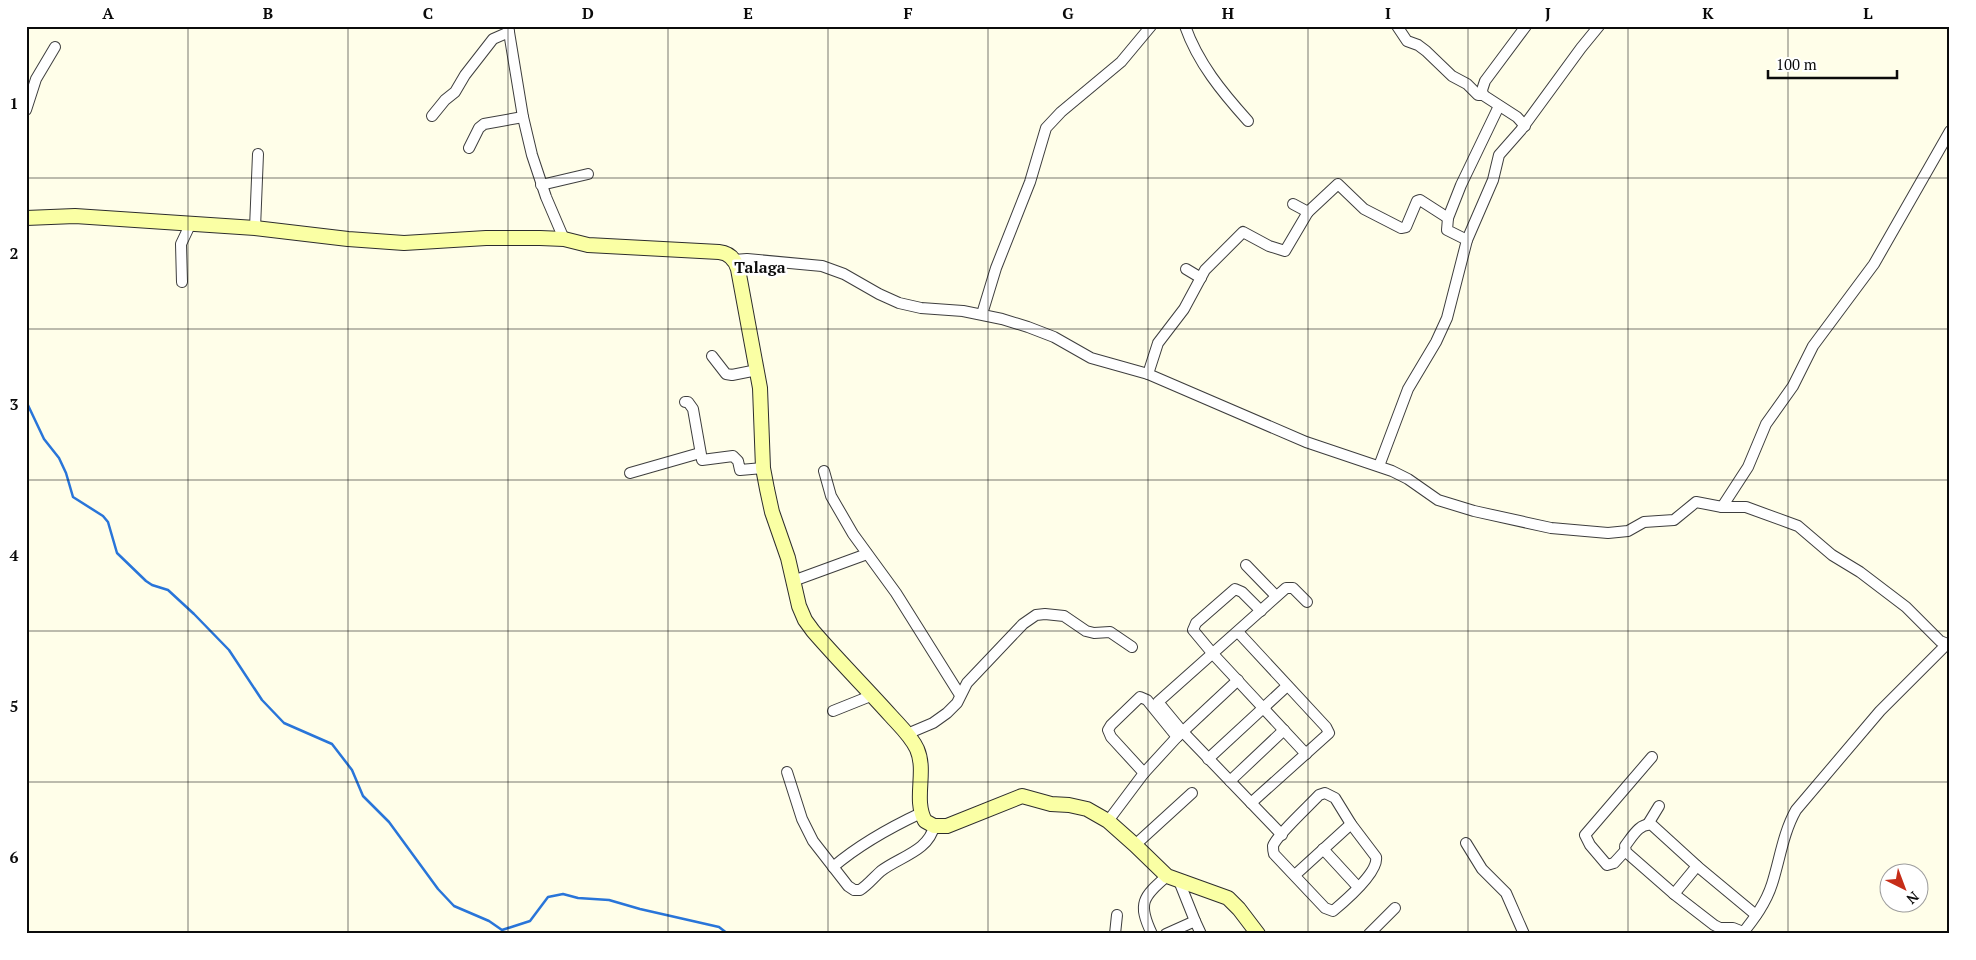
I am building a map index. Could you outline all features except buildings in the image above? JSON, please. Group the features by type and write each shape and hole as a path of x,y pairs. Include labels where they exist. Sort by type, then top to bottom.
{"street":[{"path":"982,314 996,268 1030,182 1046,128 1062,112 1122,62 1151,26"},
{"path":"1185,26 1196,52 1208,72 1248,121"},
{"path":"1397,26 1407,41 1418,45 1437,60 1452,76 1467,84 1478,96 1483,95 1517,117 1525,126"},
{"path":"1483,95 1482,90 1485,81 1526,26"},
{"path":"1379,466 1408,389 1436,342 1447,318 1467,240 1493,180 1499,155 1525,126 1599,26"},
{"path":"432,116 445,100 455,92 465,75 493,38 509,29 523,117 541,185 564,239"},
{"path":"26,110 36,79 55,47"},
{"path":"1467,240 1447,230 1448,218 1461,185 1499,106"},
{"path":"468,148 479,128 484,124 523,117"},
{"path":"1722,507 1748,467 1766,424 1794,386 1813,346 1874,264 1950,131"},
{"path":"255,228 258,154"},
{"path":"541,185 588,174"},
{"path":"1148,374 1158,343 1184,309 1205,270 1242,233 1269,246 1285,251 1308,212 1338,184 1364,208 1382,220 1401,228 1406,227 1417,201 1420,200 1448,218"},
{"path":"1293,204 1308,212"},
{"path":"26,218 60,215 255,228 348,239 404,243 486,238 564,239 588,245 724,253 734,260 740,277 761,401 763,468 772,512 788,558 803,615 809,626 873,695 915,746 919,758 921,813 928,823 934,826 946,826 1022,796 1029,796 1051,804 1087,809 1108,821 1173,878 1200,934"},
{"path":"182,282 181,244 190,225"},
{"path":"734,260 747,259 822,266 844,274 899,303 921,308 963,310 1047,334 1100,362 1148,374 1318,446 1379,466 1401,476 1447,503 1512,520 1551,528 1625,532 1644,522 1674,520 1696,502 1722,507 1746,507 1783,519 1803,529 1832,555 1860,572 1901,603 1933,634 1948,645 1880,711 1796,810 1785,834 1771,886 1756,915 1742,933 1733,928 1717,926 1674,894 1625,851"},
{"path":"1186,269 1201,278"},
{"path":"712,356 726,374 732,375 757,370"},
{"path":"685,402 688,402 693,409 702,460 734,456 742,471 763,468"},
{"path":"630,473 700,453"},
{"path":"824,471 836,506 853,534 896,594 960,694"},
{"path":"793,582 867,554"},
{"path":"1246,565 1276,596"},
{"path":"1155,705 1286,588 1293,588 1307,602"},
{"path":"1261,611 1239,590 1231,591 1193,627 1194,631 1306,754"},
{"path":"907,734 947,714 957,703 967,683 1023,624 1039,614 1064,616 1090,633 1110,632 1132,647"},
{"path":"1238,632 1329,733 1252,803"},
{"path":"1108,821 1144,773 1180,734 1238,680"},
{"path":"1208,759 1263,706 1287,686"},
{"path":"833,711 873,695"},
{"path":"1144,773 1111,737 1108,730 1140,697 1155,705 1180,734 1208,759 1282,835"},
{"path":"1230,781 1284,730"},
{"path":"1652,757 1585,835 1588,843 1607,866 1614,863 1625,851 1625,846 1637,831 1642,826 1648,824 1660,806"},
{"path":"786,772 807,831 848,886 854,890 860,890 880,872 924,844 933,832 934,826"},
{"path":"1135,845 1192,793"},
{"path":"1325,793 1335,798 1377,861 1373,871 1358,887 1336,908 1329,910 1274,854 1274,846 1282,835 1319,795 1325,793"},
{"path":"833,866 878,835 921,813"},
{"path":"1295,875 1351,824"},
{"path":"1648,824 1756,915"},
{"path":"1466,843 1482,869 1506,894 1524,934"},
{"path":"1323,849 1358,887"},
{"path":"1674,894 1697,866"},
{"path":"1152,934 1146,922 1142,906 1146,895 1173,878"},
{"path":"1173,878 1228,898 1258,934"},
{"path":"1369,934 1395,908"},
{"path":"1115,934 1117,915"},
{"path":"1166,934 1195,921"}],"waterway":[{"path":"26,401 44,439 59,458 66,473 73,497 103,516 108,522 117,553 146,581 168,590 194,614 229,650 262,700 284,723 332,744 352,770 363,796 389,822 438,889 454,906 489,921 502,930 530,921 548,897 563,894 578,898 609,900 719,927 728,934"}],"district":[{"name":"Talaga","path":"760,267"}]}
